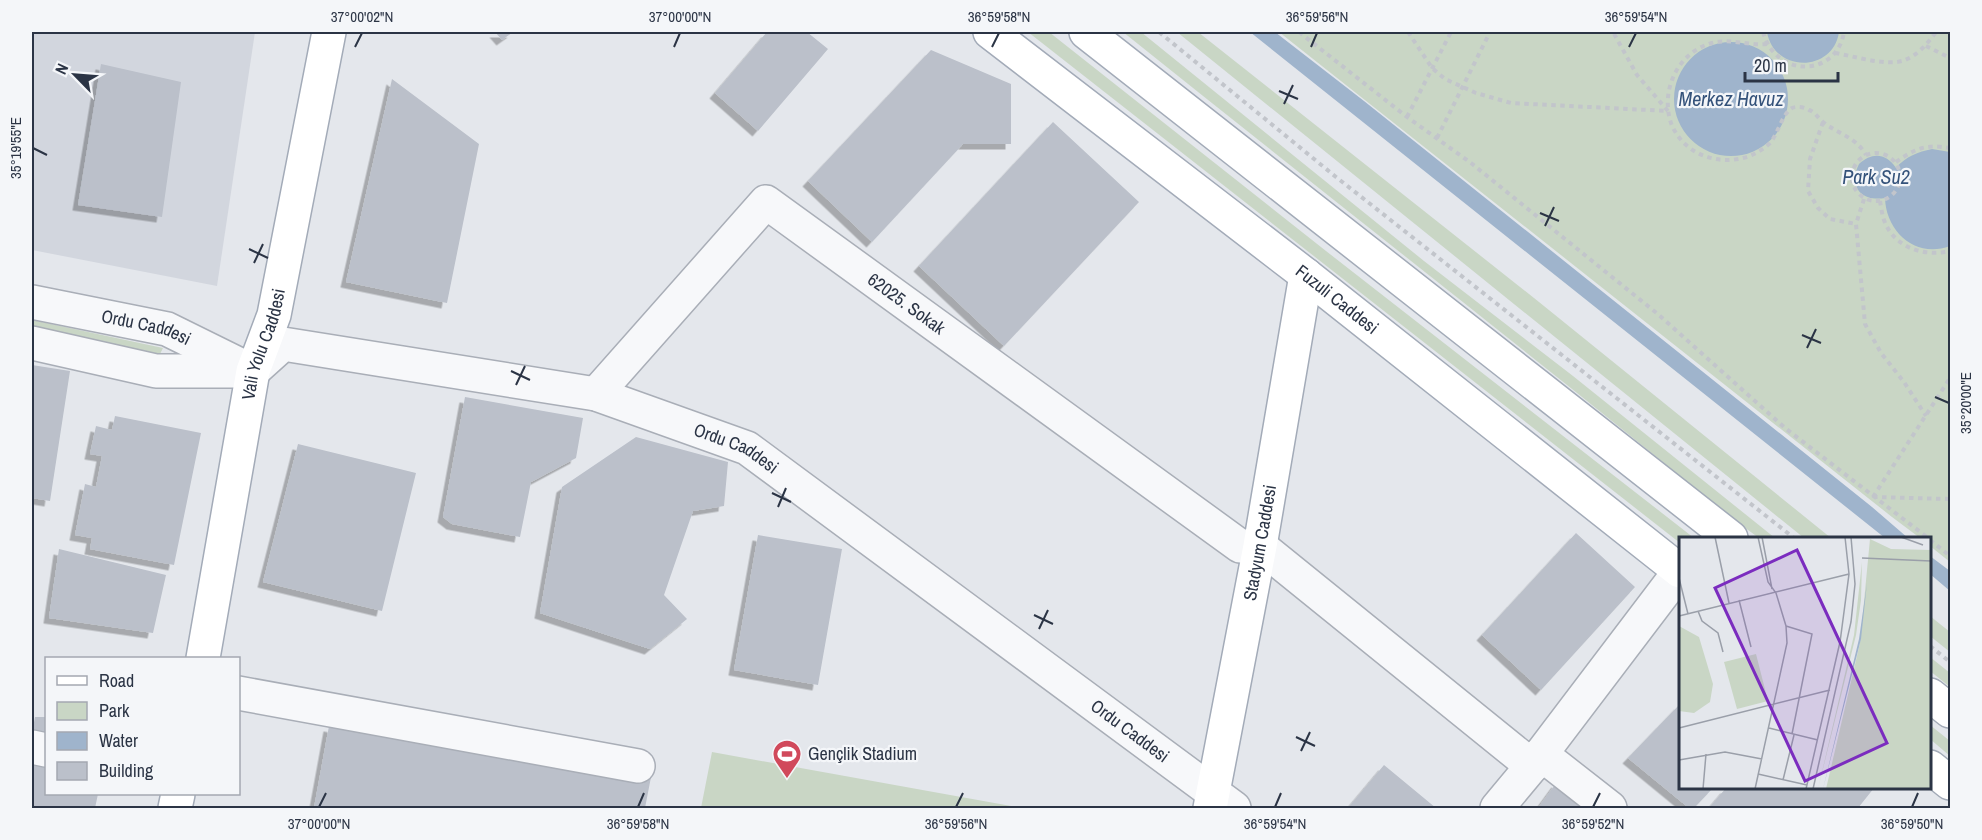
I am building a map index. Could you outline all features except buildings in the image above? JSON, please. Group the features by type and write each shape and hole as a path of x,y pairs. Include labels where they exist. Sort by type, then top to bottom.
{"main road":[{"name":"Vali Yolu Caddesi","path":"203,657 253,371 274,315 329,32"},
{"name":"Fuzuli Caddesi","path":"990,32 1306,275 1679,570"},
{"path":"1086,32 1730,537"},
{"name":"Stadyum Caddesi","path":"1219,803 1306,275"},
{"path":"1931,696 1950,711"},
{"path":"1931,769 1950,783"}],"street":[{"name":"62025. Sokak","path":"597,394 766,202 1240,546 1260,546"},
{"name":"Ordu Caddesi","path":"32,302 167,329 253,371"},
{"name":"Ordu Caddesi","path":"32,343 156,371 253,371 283,344 597,394 747,448 1219,803"},
{"path":"1260,546 1536,760 1610,808"},
{"path":"1497,808 1679,572"},
{"path":"240,693 638,766"}],"path":[{"path":"1159,32 1336,177 1793,537"},
{"path":"1299,32 1407,117 1472,163 1659,315 1785,428 1926,537"},
{"path":"1408,32 1432,68 1445,78 1476,93 1511,104 1668,111"},
{"path":"1407,117 1451,32"},
{"path":"1437,138 1490,32"},
{"path":"1613,32 1637,75 1668,111"},
{"path":"1763,32 1767,44 1777,57 1791,65 1806,67 1822,63 1835,53 1843,39 1844,32"},
{"path":"1835,53 1883,62 1905,60 1926,46 1936,32"},
{"path":"1767,44 1753,45 1727,41 1712,43 1698,48 1677,68 1670,82 1667,96 1668,111 1672,125 1690,148 1703,156 1717,160 1731,161 1746,158 1760,152 1771,142 1792,108 1799,107 1810,110 1823,122 1851,138 1862,147 1866,155"},
{"path":"1926,46 1950,58"},
{"path":"1823,122 1810,159 1808,191 1818,208 1830,219 1856,224"},
{"path":"1896,162 1913,150 1934,146 1950,148"},
{"path":"1874,152 1890,156 1896,162 1901,178 1895,194 1880,201 1864,199 1857,193 1852,176 1859,160 1874,152"},
{"path":"1864,199 1856,224 1865,324 1881,353 1905,382 1926,416"},
{"path":"1880,201 1884,222 1896,239 1914,251 1935,255 1950,251"},
{"path":"1874,497 1950,378"},
{"path":"1874,497 1950,499"},
{"path":"1931,541 1950,556"},
{"path":"1931,648 1950,662"}],"shaded area":[{"path":"32,32 255,32 217,286 32,250"}],"green space":[{"path":"1028,32 1049,32 1693,537 1679,537 1679,542"},
{"path":"1123,32 1141,32 1424,261 1573,376 1774,537 1758,537 1733,519"},
{"path":"1177,32 1198,32 1539,302 1830,537 1803,537"},
{"path":"1279,32 1950,32 1950,562 1931,547 1931,537 1919,537"},
{"path":"32,320 163,348 160,354 32,327"},
{"path":"1931,617 1950,632 1950,652 1931,637"},
{"path":"1931,658 1950,673 1950,687 1931,672"},
{"path":"1931,726 1950,741 1950,756 1931,740"},
{"name":"Gençlik Stadium","path":"712,752 1022,808 701,808"}],"water":[{"path":"1250,32 1275,32 1907,537 1884,537"},
{"path":"1767,32 1839,32 1834,45 1826,55 1815,61 1803,63 1791,61 1780,55 1772,45"},
{"name":"Merkez Havuz","path":"1731,42 1753,46 1771,59 1784,77 1788,99 1784,121 1771,139 1753,152 1731,156 1709,152 1691,139 1678,121 1674,99 1678,77 1691,59 1709,46"},
{"name":"Park Su2","path":"1932,149 1950,152 1950,246 1926,249 1905,240 1891,222 1885,198 1877,199 1863,195 1855,179 1859,164 1869,157 1879,156 1888,159 1896,168 1912,155"},
{"path":"1931,557 1950,571 1950,591 1931,575"}],"place":[{"name":"Gençlik Stadium","path":"787,780"}]}
